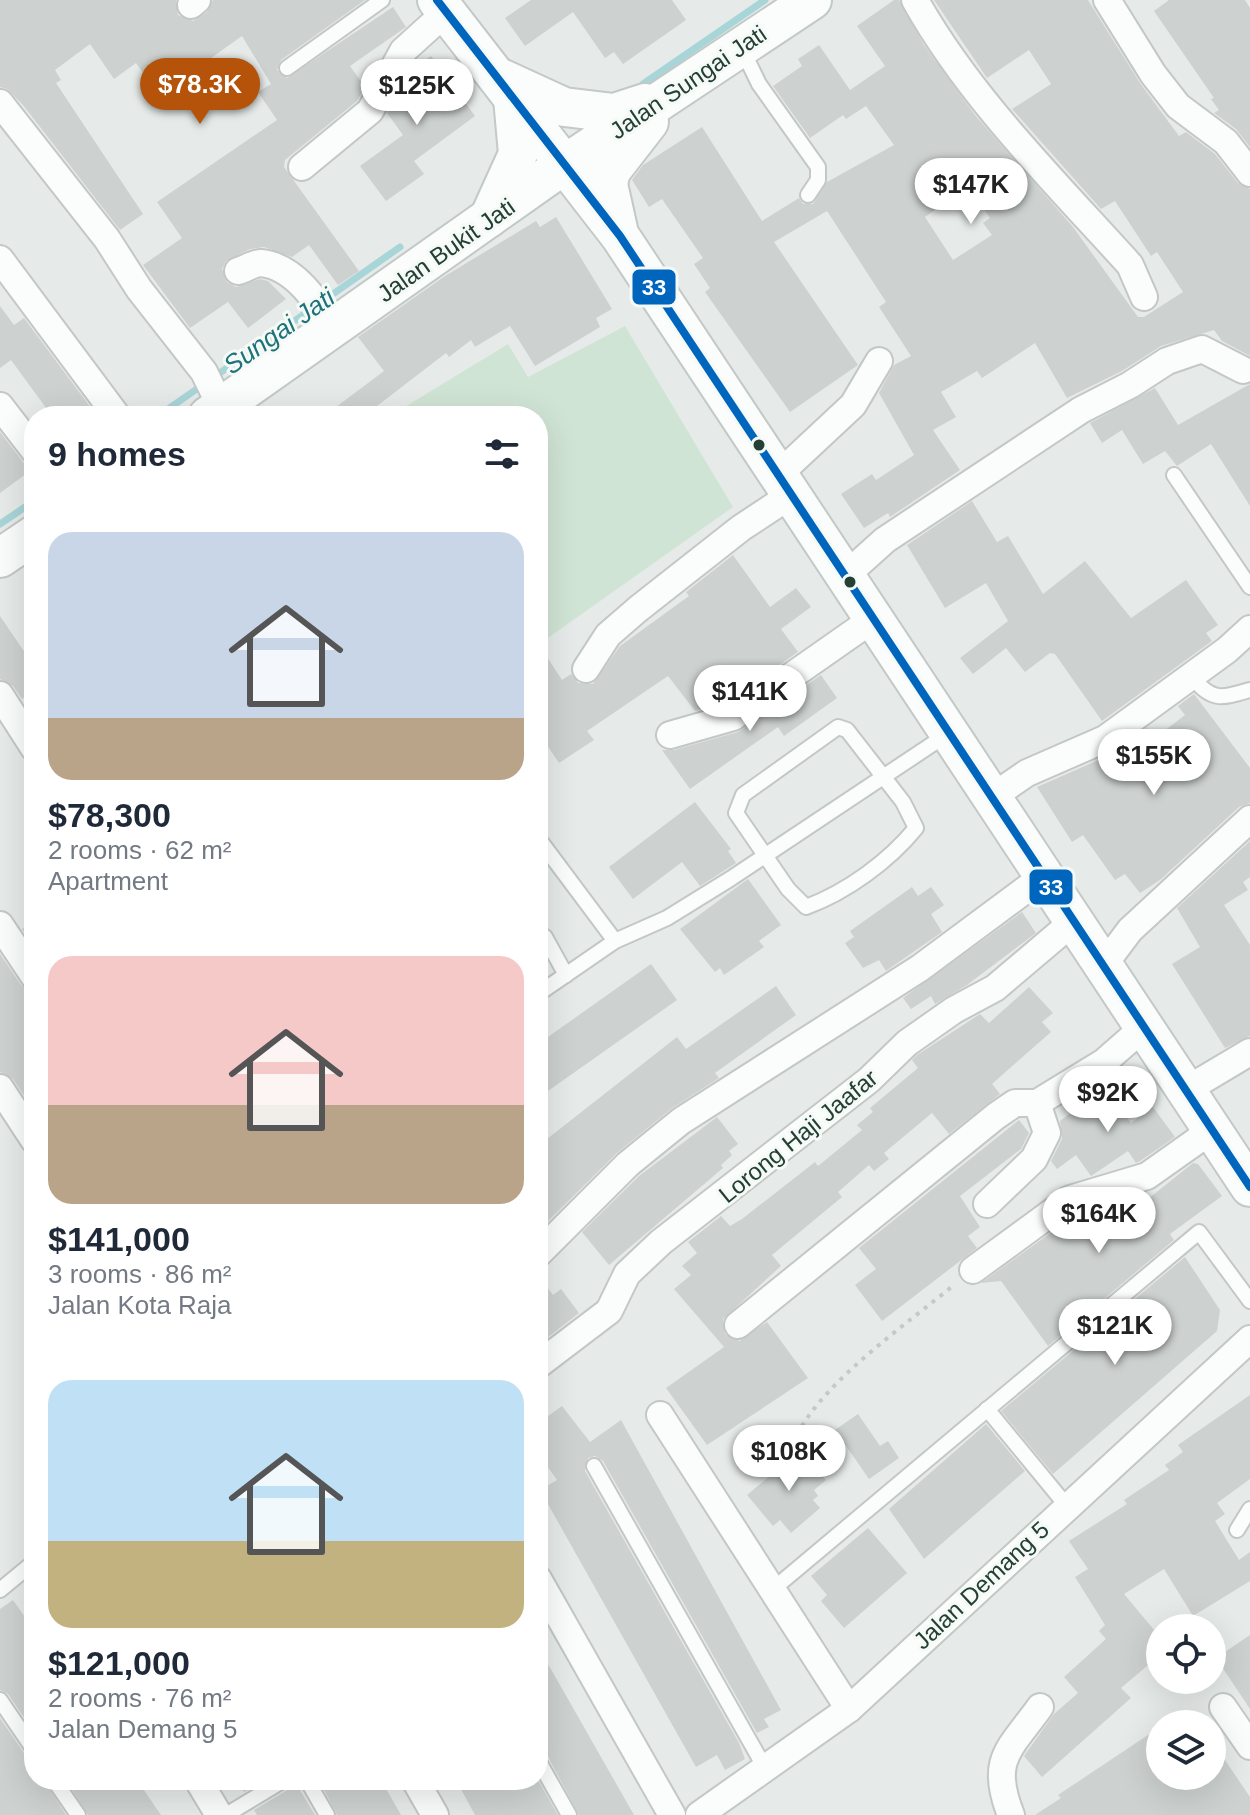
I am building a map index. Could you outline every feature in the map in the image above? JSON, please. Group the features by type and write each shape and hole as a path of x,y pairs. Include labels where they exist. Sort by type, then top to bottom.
{"main road":[{"name":"Jalan Sungai Jati","path":"565,164 812,0"},
{"path":"442,6 620,236 1250,1187"},
{"path":"505,86 564,107 614,113 676,91"},
{"path":"486,223 518,154 505,86"},
{"path":"620,236 608,184 611,171 640,131 676,91"},
{"name":"Jalan Bukit Jati","path":"215,401 322,310 486,223 565,164"},
{"path":"0,558 24,542"}],"street":[{"path":"915,0 935,36 979,92 1130,265 1144,297"},
{"path":"1107,0 1153,74 1178,106 1226,142 1250,173"},
{"path":"302,167 370,111 403,51 442,6"},
{"path":"0,103 107,239 215,401"},
{"path":"0,259 110,406"},
{"path":"238,271 258,263 278,268 322,310"},
{"path":"845,576 885,540 1013,454 1167,361 1202,349 1243,370"},
{"path":"586,669 608,635 741,528 785,485 853,405 879,361"},
{"path":"0,406 24,437"},
{"path":"670,735 733,717 873,619"},
{"path":"992,797 1027,773 1105,739 1250,629"},
{"path":"0,695 24,732"},
{"path":"1103,966 1130,930 1250,819"},
{"path":"548,1244 628,1164 681,1121 920,968 1044,876"},
{"name":"Lorong Haji Jaafar","path":"548,1357 609,1311 627,1274 661,1242 869,1080 907,1043 954,1010 995,988 1074,921"},
{"path":"0,925 24,961"},
{"path":"738,1325 996,1116 1015,1103 1037,1103 1104,1062 1144,1027"},
{"path":"1186,1090 1250,1052"},
{"path":"0,1088 24,1125"},
{"path":"987,1204 1034,1159 1047,1133 1037,1103"},
{"path":"973,1270 1070,1199 1147,1176 1212,1130"},
{"name":"Jalan Demang 5","path":"699,1815 849,1709 1066,1505 1250,1339"},
{"path":"660,1415 849,1709"},
{"path":"548,1597 672,1815"},
{"path":"1011,1815 1001,1789 1002,1759 1040,1707"},
{"path":"1223,1707 1250,1746"},
{"path":"204,1790 219,1815"},
{"path":"421,1790 435,1815"}],"lane":[{"path":"287,68 382,0"},
{"path":"741,47 759,84 818,167 818,180 808,195"},
{"path":"1174,475 1250,587"},
{"path":"1191,676 1205,692 1221,698 1250,690"},
{"path":"838,727 847,730 884,777 916,828 894,855 821,901 806,907 764,857 736,813 743,795 838,727"},
{"path":"548,987 615,941 667,918 764,857 949,733"},
{"path":"548,851 615,941"},
{"path":"548,942 566,975"},
{"path":"772,1590 1199,1232 1250,1301"},
{"path":"987,1409 1066,1505"},
{"path":"594,1466 765,1768"},
{"path":"1237,1530 1250,1509"},
{"path":"0,1590 24,1570"},
{"path":"0,1700 24,1735"},
{"path":"548,1778 569,1815"},
{"path":"61,1790 78,1815"},
{"path":"226,1815 267,1790"},
{"path":"313,1790 327,1815"}],"path":[{"path":"797,1435 807,1416 829,1392 973,1270"}],"green space":[{"path":"625,326 733,507 548,638 548,406 406,406 508,344 528,377"}],"building":[{"path":"0,0 176,0 178,15 193,21 207,12 213,0 365,0 281,60 277,70 287,78 393,7 406,27 350,66 365,87 357,101 285,160 284,167 359,271 338,285 309,245 292,257 264,247 250,249 226,261 222,269 227,282 236,287 260,279 268,281 286,299 248,328 228,302 190,328 143,265 182,238 157,202 277,120 258,92 271,84 242,36 159,95 136,63 114,79 90,44 55,70 61,80 56,83 143,214 120,230 23,105 7,89 0,87"},
{"path":"531,0 672,0 686,20 623,64 614,52 605,58 573,12 525,46 505,18"},
{"path":"894,0 899,0 924,45 975,115 1073,227 1138,317 1144,317 1183,292 1157,252 1151,256 1115,201 1101,209 1012,109 1051,84 1029,50 987,78 934,0 1088,0 1140,83 1179,136 1186,132 1215,154 1238,183 1250,189 1250,356 1222,341 1214,330 1161,346 1122,371 1067,398 1035,343 982,378 977,371 941,392 956,417 933,430 960,470 890,517 888,513 864,528 841,494 872,474 876,480 914,455 879,393 894,365 911,356 879,307 886,302 827,211 774,242 858,365 790,412 705,292 710,288 694,264 703,258 662,199 649,207 632,180 643,165 702,127 762,221 799,198 803,204 813,204 827,182 894,145 866,106 846,119 843,115 810,138 773,86 802,66 798,59 819,45 850,90 885,66 857,26","holes":["968,186 990,218 983,223 992,235 953,260 925,217"]},
{"path":"1169,0 1245,0 1250,8 1250,147 1236,129 1214,113 1219,110 1211,99 1214,98 1154,11"},
{"path":"431,56 475,116 414,161 424,174 386,201 360,166 403,135 387,113 410,71"},
{"path":"556,217 612,309 596,318 600,327 535,366 510,326 475,347 471,340 449,357 446,353 377,406 337,406 384,371 358,337 445,276 536,221 540,227"},
{"path":"0,306 14,325 24,318 90,406 45,406 11,360 0,368"},
{"path":"1250,384 1250,506 1211,444 1177,466 1165,451 1143,464 1122,430 1102,443 1090,423 1155,388 1178,425"},
{"path":"0,432 24,463 24,475 0,493"},
{"path":"972,501 997,542 1008,536 1043,594 1085,561 1131,618 1186,580 1218,625 1206,633 1212,641 1102,721 1055,654 1050,653 1025,672 1006,648 973,674 960,658 1008,621 986,583 945,608 907,545"},
{"path":"733,555 770,607 796,588 811,607 781,629 798,652 726,702 695,711 668,676 587,731 594,740 559,763 548,747 548,658 562,680 571,674 578,683 593,684 620,646 689,596 686,592"},
{"path":"0,616 24,651 24,698 13,686 0,679"},
{"path":"821,675 837,698 784,736 778,727 690,789 662,750 674,750 738,732"},
{"path":"1194,694 1250,768 1250,803 1239,807 1160,880 1140,893 1125,874 1115,880 1083,835 1072,842 1037,787 1112,754 1147,728 1155,738 1185,715 1178,706"},
{"path":"695,802 731,849 728,851 736,863 700,886 682,862 633,899 609,867"},
{"path":"1250,841 1250,877 1243,882 1248,890 1224,905 1250,945 1250,1036 1225,1048 1172,964 1200,947 1177,908"},
{"path":"748,879 781,925 759,941 764,947 724,975 720,968 715,972 680,929"},
{"path":"912,887 918,896 931,887 944,905 931,914 942,932 886,971 879,960 863,968 845,943 854,937 850,931"},
{"path":"1022,912 1036,933 967,985 935,1004 931,996 911,1009 903,998"},
{"path":"0,954 24,987 24,1096 13,1079 0,1072"},
{"path":"651,964 677,1000 548,1091 548,1037"},
{"path":"776,986 796,1015 715,1073 719,1078 671,1109 618,1152 548,1221 548,1138 677,1037 686,1049"},
{"path":"1029,987 1053,1013 1042,1022 1051,1032 992,1084 1000,1094 949,1134 932,1113 884,1153 889,1159 874,1171 869,1165 838,1192 842,1197 772,1255 781,1266 723,1319 725,1334 740,1341 767,1322 808,1378 707,1445 666,1388 724,1347 674,1289 691,1275 682,1266 697,1253 688,1242 721,1216 730,1226 742,1219 815,1162 818,1166 862,1130 857,1125 873,1112 870,1108 918,1068 912,1060 917,1055 980,1014 989,1023"},
{"path":"1103,1088 1131,1123 1153,1107 1175,1137 1136,1163 1128,1151 1091,1176 1076,1155 1057,1169 1051,1161 1062,1139 1060,1121"},
{"path":"717,1117 738,1144 729,1151 732,1155 721,1165 723,1168 609,1265 582,1232 639,1176"},
{"path":"1019,1120 1029,1133 1021,1149 960,1196 980,1227 968,1236 977,1248 882,1321 855,1285 876,1269 859,1248"},
{"path":"1193,1163 1198,1164 1222,1196 1170,1234 1174,1240 1048,1346 1001,1281 981,1283 1084,1211 1103,1235"},
{"path":"1185,1257 1220,1310 1217,1331 1053,1474 1001,1411"},
{"path":"548,1288 553,1295 561,1289 579,1313 548,1337"},
{"path":"1250,1395 1250,1479 1217,1503 1225,1514 1215,1521 1239,1560 1250,1552 1250,1581 1196,1614 1192,1614 1164,1569 1124,1594 1146,1620 1146,1667 1121,1688 1131,1698 1042,1777 1024,1756 1054,1714 1078,1693 1064,1677 1106,1639 1099,1631 1105,1625 1075,1577 1088,1569 1069,1541 1127,1504 1124,1500 1169,1470 1165,1465 1183,1452 1178,1445"},
{"path":"562,1406 590,1442 621,1420 781,1710 764,1719 769,1727 757,1733 603,1461 595,1456 588,1458 585,1471 739,1743 745,1759 725,1770 717,1755 696,1767 548,1504 548,1485 557,1480 548,1467 548,1416"},
{"path":"858,1414 880,1446 888,1441 899,1458 869,1479 835,1430"},
{"path":"986,1424 1025,1471 924,1559 889,1509"},
{"path":"801,1450 826,1480 814,1490 818,1496 813,1500 820,1508 791,1533 780,1520 773,1526 747,1495"},
{"path":"868,1528 907,1573 844,1628 821,1601 827,1595 811,1576"},
{"path":"13,1600 24,1616 24,1717 8,1694 0,1690 0,1609"},
{"path":"1250,1635 1250,1709 1226,1673 1226,1651"},
{"path":"548,1664 634,1815 579,1815 548,1757"},
{"path":"0,1718 24,1753 24,1790 50,1790 66,1815 0,1815"},
{"path":"1146,1736 1146,1790 1226,1790 1226,1762 1250,1797 1250,1815 1035,1815 1061,1798 1058,1795"},
{"path":"72,1790 144,1790 161,1815 88,1815"},
{"path":"287,1790 300,1790 315,1815 257,1815 254,1810"},
{"path":"324,1790 387,1790 401,1815 337,1815"},
{"path":"461,1790 544,1790 558,1815 475,1815"}],"waterway":[{"name":"Sungai Jati","path":"643,84 765,0"},
{"name":"Sungai Jati","path":"323,301 400,247"},
{"name":"Sungai Jati","path":"172,406 313,308"},
{"name":"Sungai Jati","path":"0,524 24,508"}],"transit line":[{"name":"33","path":"437,0 620,236 1250,1187"}]}
